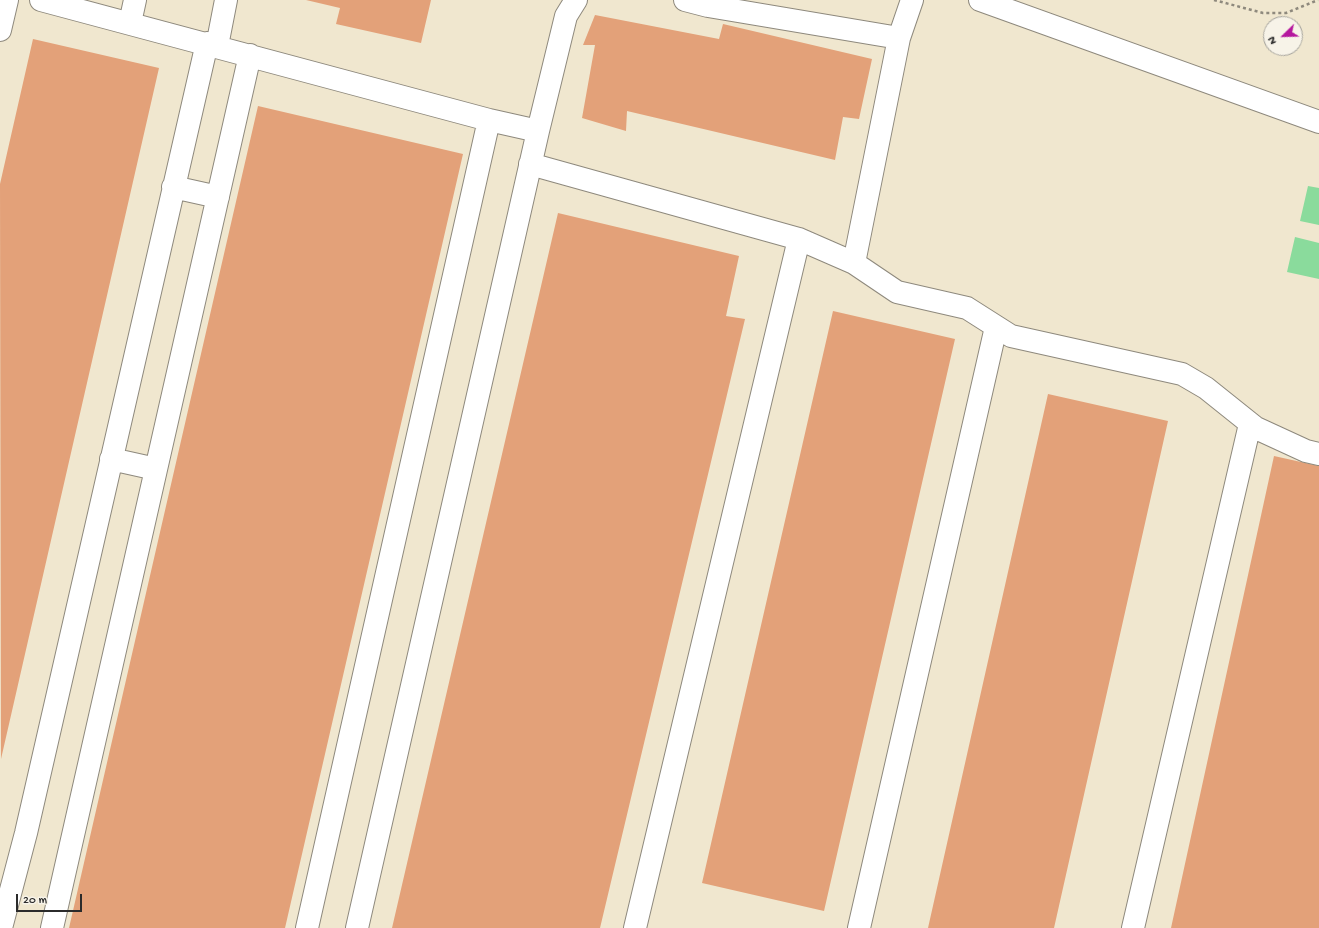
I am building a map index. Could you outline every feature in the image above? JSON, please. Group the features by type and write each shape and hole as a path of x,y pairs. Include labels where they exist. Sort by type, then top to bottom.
{"lane":[{"path":"0,30 7,0"},
{"path":"41,0 490,120 538,131"},
{"path":"130,23 135,0"},
{"path":"1,928 26,833 173,188 212,45 226,0"},
{"path":"357,928 530,164 566,16 576,0"},
{"path":"686,0 708,6 899,38"},
{"path":"854,263 899,38 912,0"},
{"path":"980,0 1319,122"},
{"path":"52,928 250,55"},
{"path":"307,928 490,120"},
{"path":"530,164 799,239 854,263 897,292 967,308 1011,336 1182,374 1206,388 1256,428 1306,451 1319,454"},
{"path":"173,188 218,197"},
{"path":"635,928 799,239"},
{"path":"859,928 996,327"},
{"path":"1133,928 1250,424"},
{"path":"111,459 156,469"}],"path":[{"path":"1214,0 1263,13 1286,13 1318,0"}],"green space":[{"path":"1308,186 1319,188 1319,225 1300,221"},
{"path":"1295,237 1319,243 1319,279 1287,272"}],"building":[{"path":"306,0 431,0 421,43 336,24 340,8"},
{"path":"595,15 719,39 723,24 872,59 859,119 843,117 835,160 627,111 626,131 582,118 595,45 583,45"},
{"path":"33,39 159,68 1,759 0,184"},
{"path":"258,106 463,154 285,928 69,928"},
{"path":"558,213 739,256 726,316 745,319 600,928 392,928"},
{"path":"833,311 955,339 824,911 702,883"},
{"path":"1048,394 1168,421 1054,928 928,928"},
{"path":"1274,456 1319,466 1319,928 1171,928"}]}
